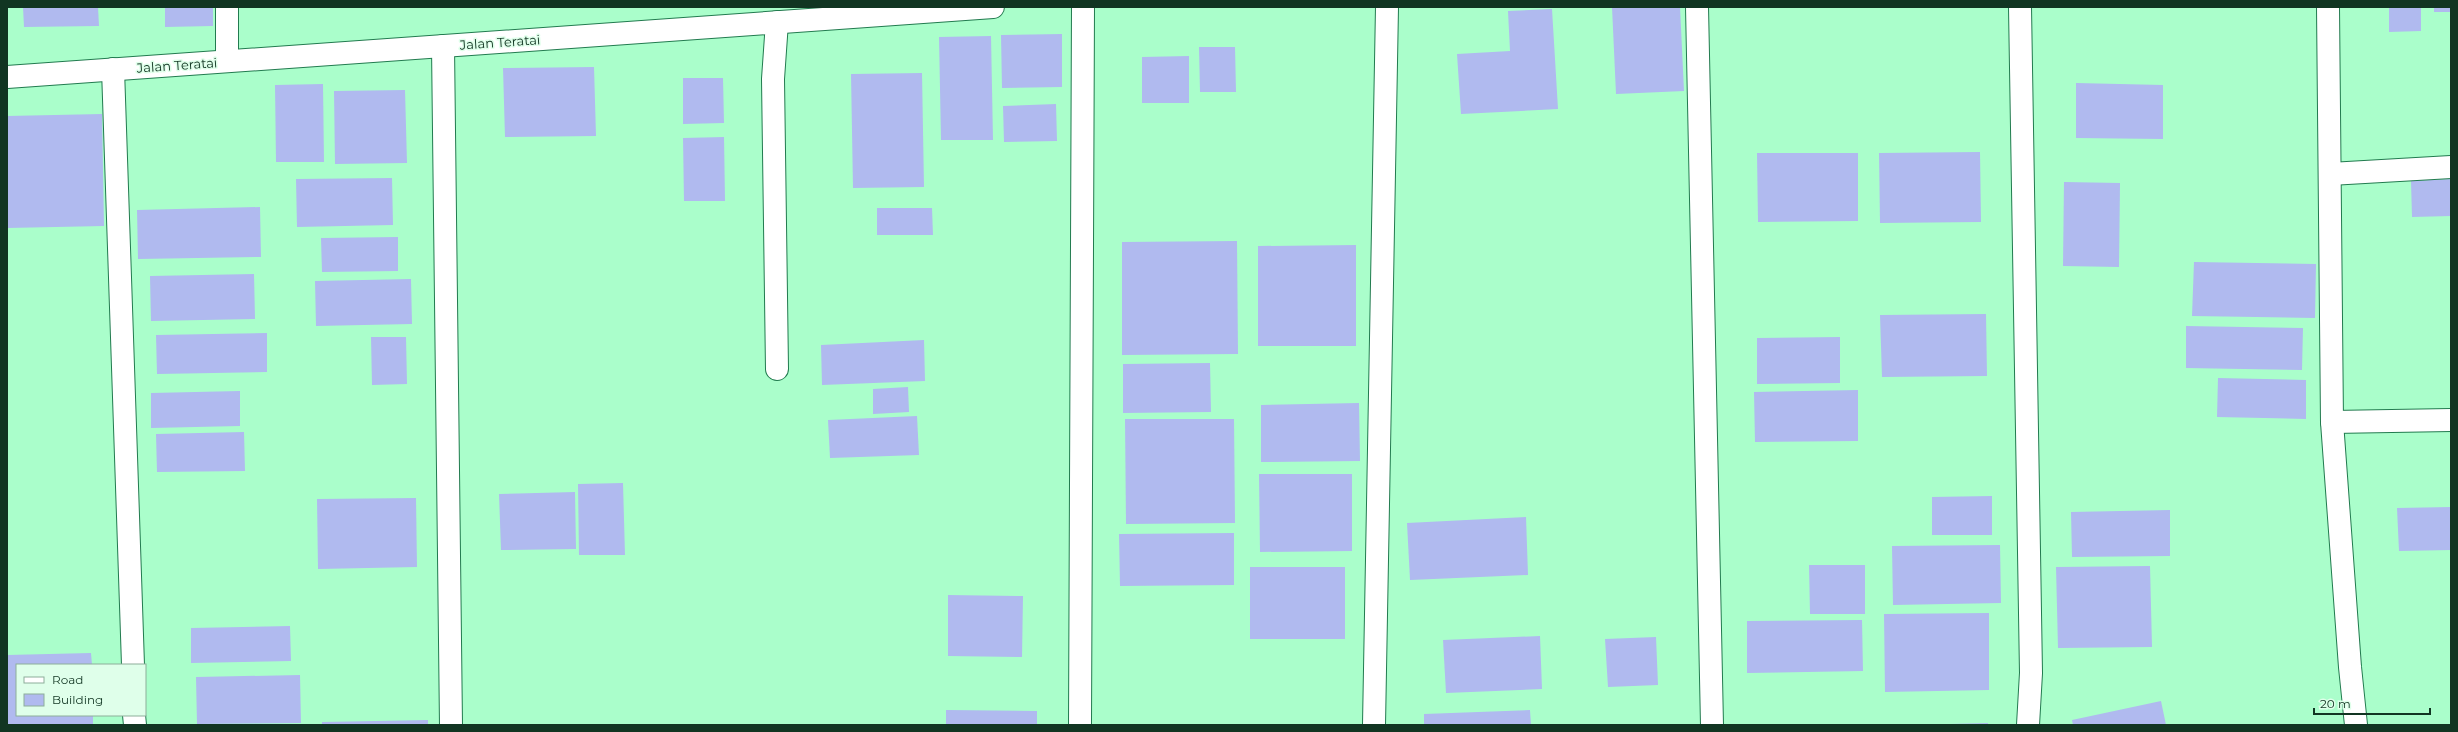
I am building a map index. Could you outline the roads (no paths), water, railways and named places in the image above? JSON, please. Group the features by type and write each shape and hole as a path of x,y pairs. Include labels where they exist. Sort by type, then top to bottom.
{"street":[{"path":"227,7 227,62"},
{"name":"Jalan Teratai","path":"7,77 993,7"},
{"path":"1080,725 1084,7"},
{"path":"1374,725 1387,7"},
{"path":"1697,7 1712,725"},
{"path":"2020,7 2031,672 2028,725"},
{"path":"2328,7 2332,422 2350,667 2356,725"},
{"path":"777,22 773,80 777,369"},
{"path":"443,46 451,725"},
{"path":"113,69 132,664"},
{"path":"2330,174 2451,167"},
{"path":"2332,422 2451,420"}]}
